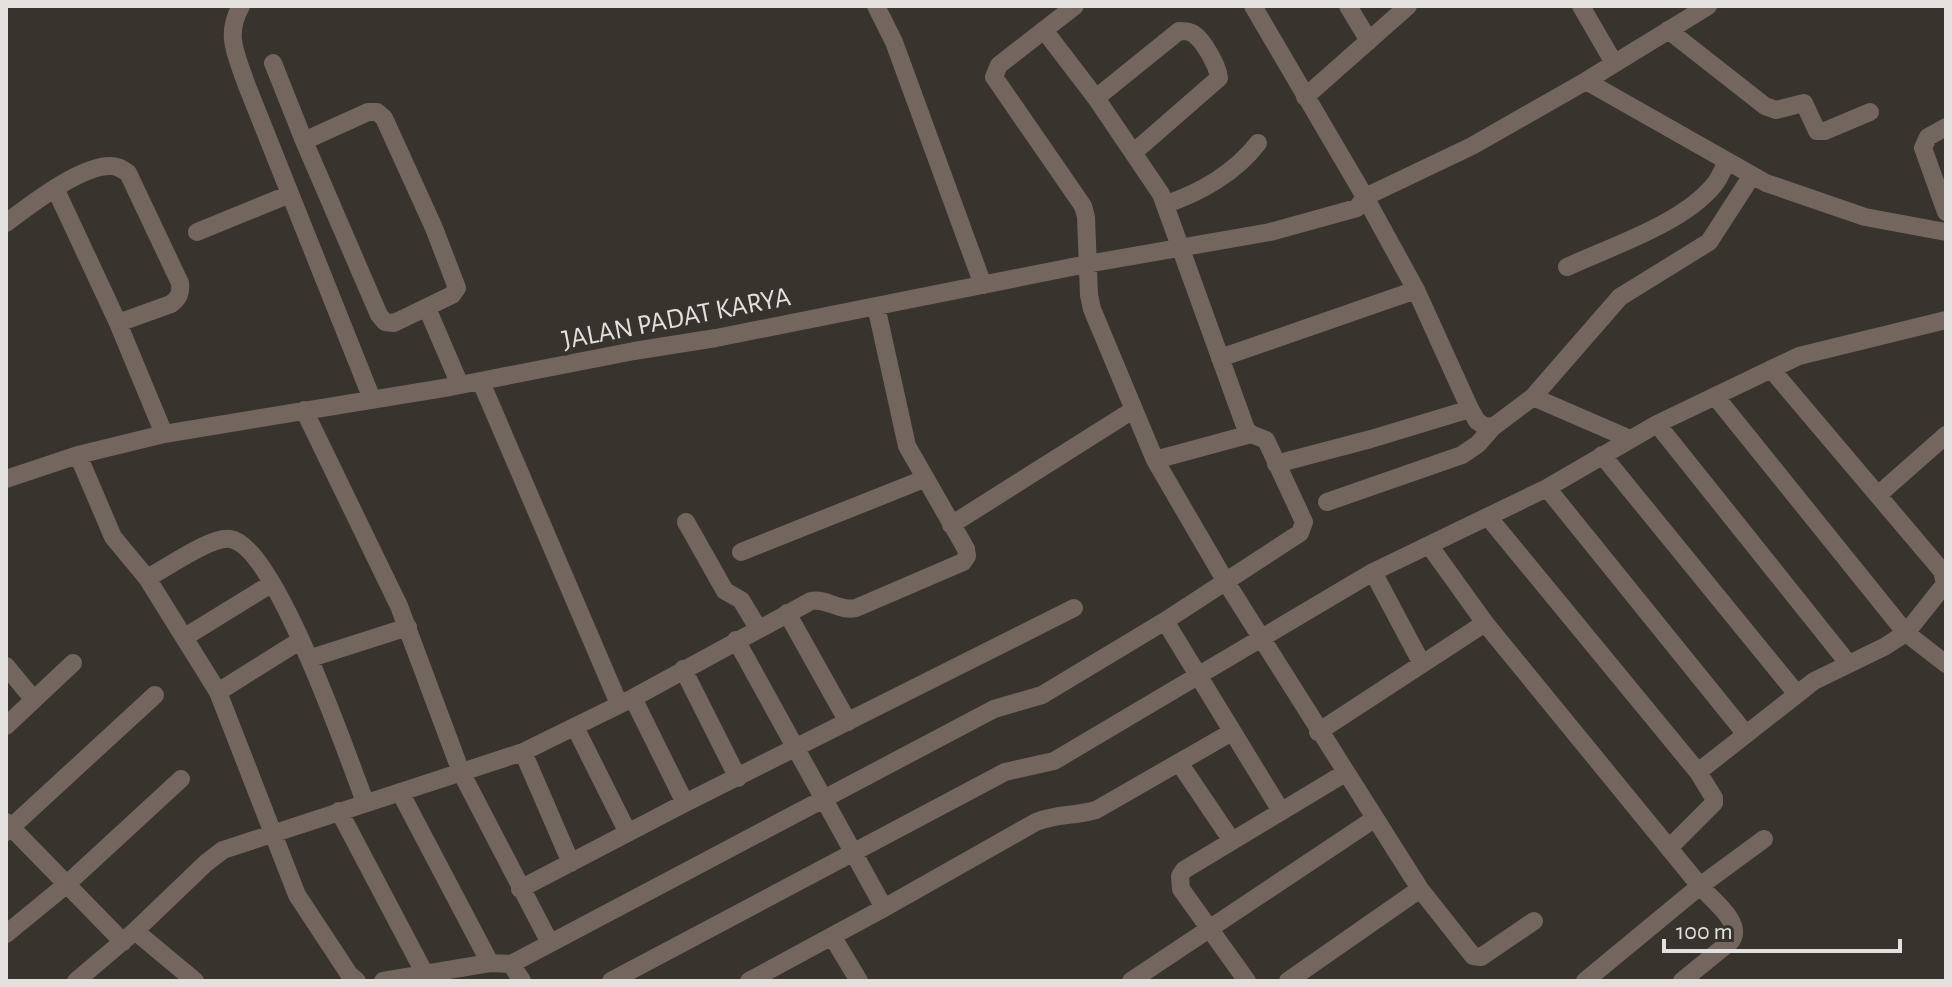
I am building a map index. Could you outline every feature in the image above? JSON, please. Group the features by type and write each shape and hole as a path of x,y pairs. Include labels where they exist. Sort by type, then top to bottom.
{"street":[{"path":"241,6 231,40 372,399"},
{"path":"876,6 894,42 983,285"},
{"path":"1075,6 999,65 994,77 1083,206 1092,309 1155,460 1318,732 1420,889 1473,956 1488,954 1534,921"},
{"path":"1253,6 1361,202 1416,290 1470,409 1477,421 1493,427"},
{"path":"1348,6 1369,41"},
{"path":"1305,97 1408,6"},
{"path":"1581,6 1614,63"},
{"name":"JALAN PADAT KARYA","path":"6,479 78,455 164,434 481,382 1087,264 1270,232 1361,202 1472,146 1708,6"},
{"path":"383,981 490,963 511,964 994,709 1042,695 1165,621 1304,528 1266,440 1246,429 1166,204 1096,98 1044,30"},
{"path":"1668,30 1765,106 1776,110 1804,103 1817,131 1825,131 1870,112"},
{"path":"1096,98 1179,31 1192,33 1199,40 1217,68 1219,78 1133,153"},
{"path":"273,63 304,141 379,315 385,322 394,323 452,295 457,286 384,118 377,112 368,112 304,141"},
{"path":"1586,81 1751,177 1786,192 1865,217 1946,232"},
{"path":"1946,127 1928,137 1923,148 1946,212"},
{"path":"1166,204 1198,192 1215,181 1258,143"},
{"path":"1567,267 1662,223 1690,206 1714,185 1726,163"},
{"path":"6,223 55,188 97,168 119,167 128,173 174,269 181,292 177,299 118,323"},
{"path":"1327,502 1432,468 1478,444 1493,427 1533,397 1620,297 1709,242 1751,177"},
{"path":"55,188 118,323 164,434"},
{"path":"197,232 290,194"},
{"path":"1220,358 1416,290"},
{"path":"76,981 213,857 235,845 523,752 626,701 787,613 818,600 850,610 963,562 966,549 911,457 876,306"},
{"path":"427,308 460,385"},
{"path":"611,981 1005,772 1054,761 1373,572 1547,488 1657,424 1799,356 1946,320"},
{"path":"1698,772 1814,681 1906,633 1942,589 1945,577 1771,369"},
{"path":"481,382 626,701 685,803"},
{"path":"1715,396 1906,633 1943,656"},
{"path":"1533,397 1630,439"},
{"path":"1276,464 1470,409"},
{"path":"304,410 408,627 461,772 550,943"},
{"path":"951,525 1133,410"},
{"path":"1657,424 1848,663"},
{"path":"1155,460 1251,434"},
{"path":"1878,495 1946,435"},
{"path":"78,455 106,524 147,578 218,692 297,895 349,974 357,981"},
{"path":"1602,455 1797,694"},
{"path":"741,552 924,479"},
{"path":"1547,488 1745,733"},
{"path":"1489,518 1698,772 1714,801 1669,848"},
{"path":"686,522 725,591 741,600 758,628"},
{"path":"147,578 223,538 235,539 244,546 271,584 311,658 365,802"},
{"path":"1429,545 1485,623 1731,920 1734,936 1682,981"},
{"path":"1373,572 1422,664"},
{"path":"185,637 271,584"},
{"path":"520,889 1074,608"},
{"path":"787,613 848,722"},
{"path":"1165,621 1281,811"},
{"path":"1318,732 1485,623"},
{"path":"311,658 408,627"},
{"path":"218,692 301,640"},
{"path":"736,640 884,908"},
{"path":"6,726 73,663"},
{"path":"6,666 34,700"},
{"path":"683,669 738,778"},
{"path":"155,695 8,827 67,884 129,936 195,981"},
{"path":"575,727 628,833"},
{"path":"749,981 1036,822 1096,810 1232,732"},
{"path":"523,752 571,863"},
{"path":"1180,764 1232,841"},
{"path":"1247,981 1181,889 1180,876 1184,870 1345,773"},
{"path":"6,934 67,884 181,779"},
{"path":"400,792 490,963"},
{"path":"339,811 425,974"},
{"path":"1131,981 1374,819"},
{"path":"1585,981 1700,886 1764,839"},
{"path":"1288,981 1420,889"},
{"path":"832,936 859,981"},
{"path":"511,964 522,981"}]}
